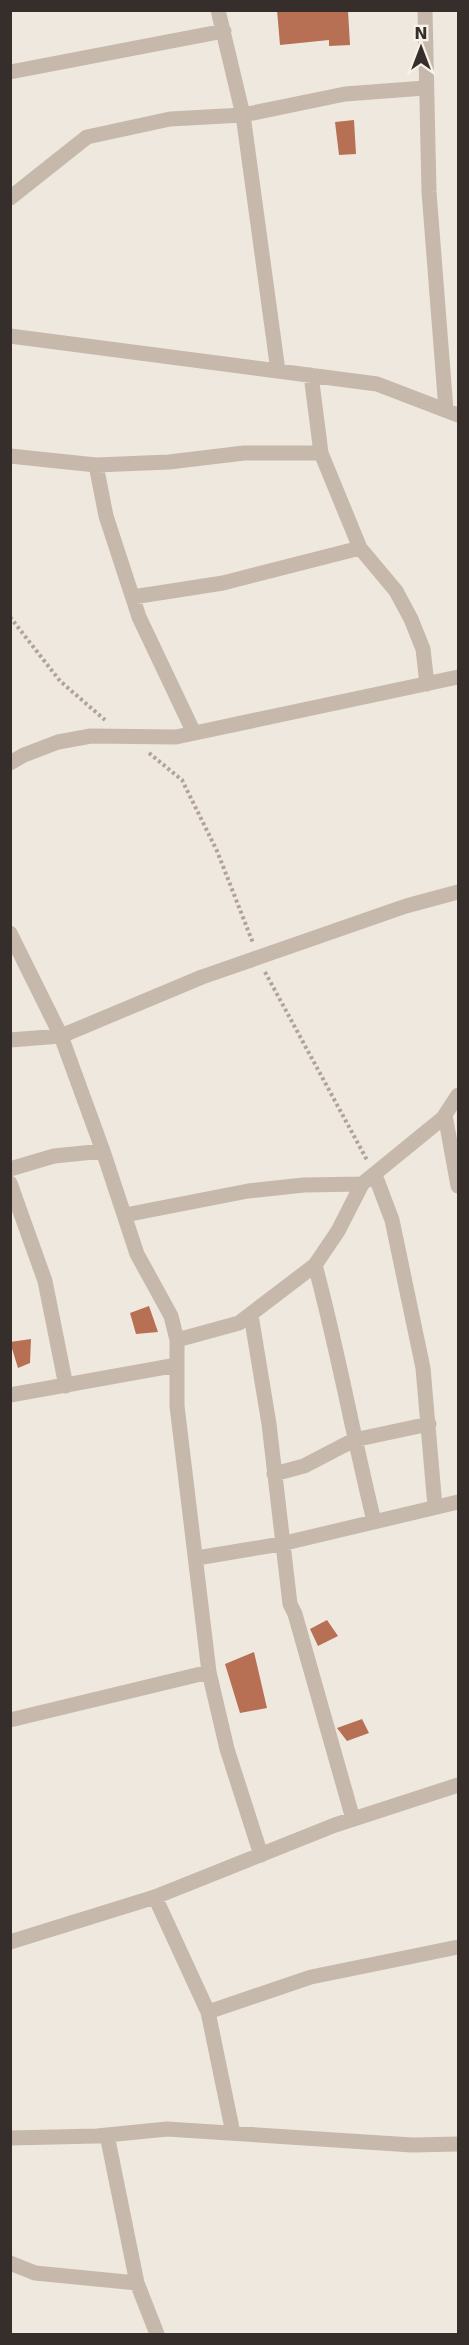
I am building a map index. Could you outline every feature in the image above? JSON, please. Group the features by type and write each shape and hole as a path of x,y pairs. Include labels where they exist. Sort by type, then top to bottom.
{"street":[{"path":"218,10 243,115 278,371"},
{"path":"425,10 429,192 438,282 440,354 452,412"},
{"path":"10,72 224,31"},
{"path":"10,198 87,137 170,119 243,115 345,94 425,88"},
{"path":"10,336 377,384 452,412"},
{"path":"311,375 321,453 360,548 396,591 411,619 423,649 427,684"},
{"path":"10,456 96,465 169,462 244,453 321,453"},
{"path":"96,465 106,516 134,597 162,671 194,733"},
{"path":"134,597 223,583 360,548"},
{"path":"10,763 24,754 58,742 91,736 176,737 459,677"},
{"path":"10,1040 61,1036 171,989 406,906 459,892"},
{"path":"11,937 61,1036 104,1151 137,1254 171,1316 177,1341 177,1407 209,1672 227,1749 261,1855"},
{"path":"177,1341 239,1323 315,1265 368,1180 444,1115 459,1095"},
{"path":"444,1115 459,1186"},
{"path":"10,1169 54,1156 104,1151"},
{"path":"125,1215 248,1191 368,1180"},
{"path":"368,1180 392,1220 401,1260 405,1292 423,1368 435,1507"},
{"path":"10,1183 45,1281 66,1386"},
{"path":"315,1265 334,1337 354,1440 374,1521"},
{"path":"251,1316 268,1413 278,1521 290,1604 295,1614 353,1819"},
{"path":"10,1395 177,1365"},
{"path":"274,1474 304,1466 354,1440 429,1424"},
{"path":"196,1558 281,1545 459,1502"},
{"path":"255,1548 278,1521"},
{"path":"10,1720 209,1672"},
{"path":"10,1942 155,1897 353,1819 459,1785"},
{"path":"155,1897 208,2012 233,2133"},
{"path":"208,2012 310,1977 459,1947"},
{"path":"10,2138 107,2135 167,2129 412,2145 459,2144"},
{"path":"107,2135 137,2283 157,2334"},
{"path":"10,2263 35,2273 137,2283"}],"path":[{"path":"10,617 60,681 111,725 131,738 183,780 218,851 257,958 357,1138 368,1180"}],"building":[{"path":"277,10 348,10 350,45 329,46 329,40 280,45"},
{"path":"354,120 356,154 339,155 335,122"},
{"path":"149,1306 158,1332 136,1334 130,1313"},
{"path":"31,1339 30,1363 18,1368 10,1342"},
{"path":"327,1620 338,1636 318,1646 310,1629"},
{"path":"254,1652 267,1708 240,1713 225,1664"},
{"path":"362,1719 369,1733 347,1741 337,1728"}]}
